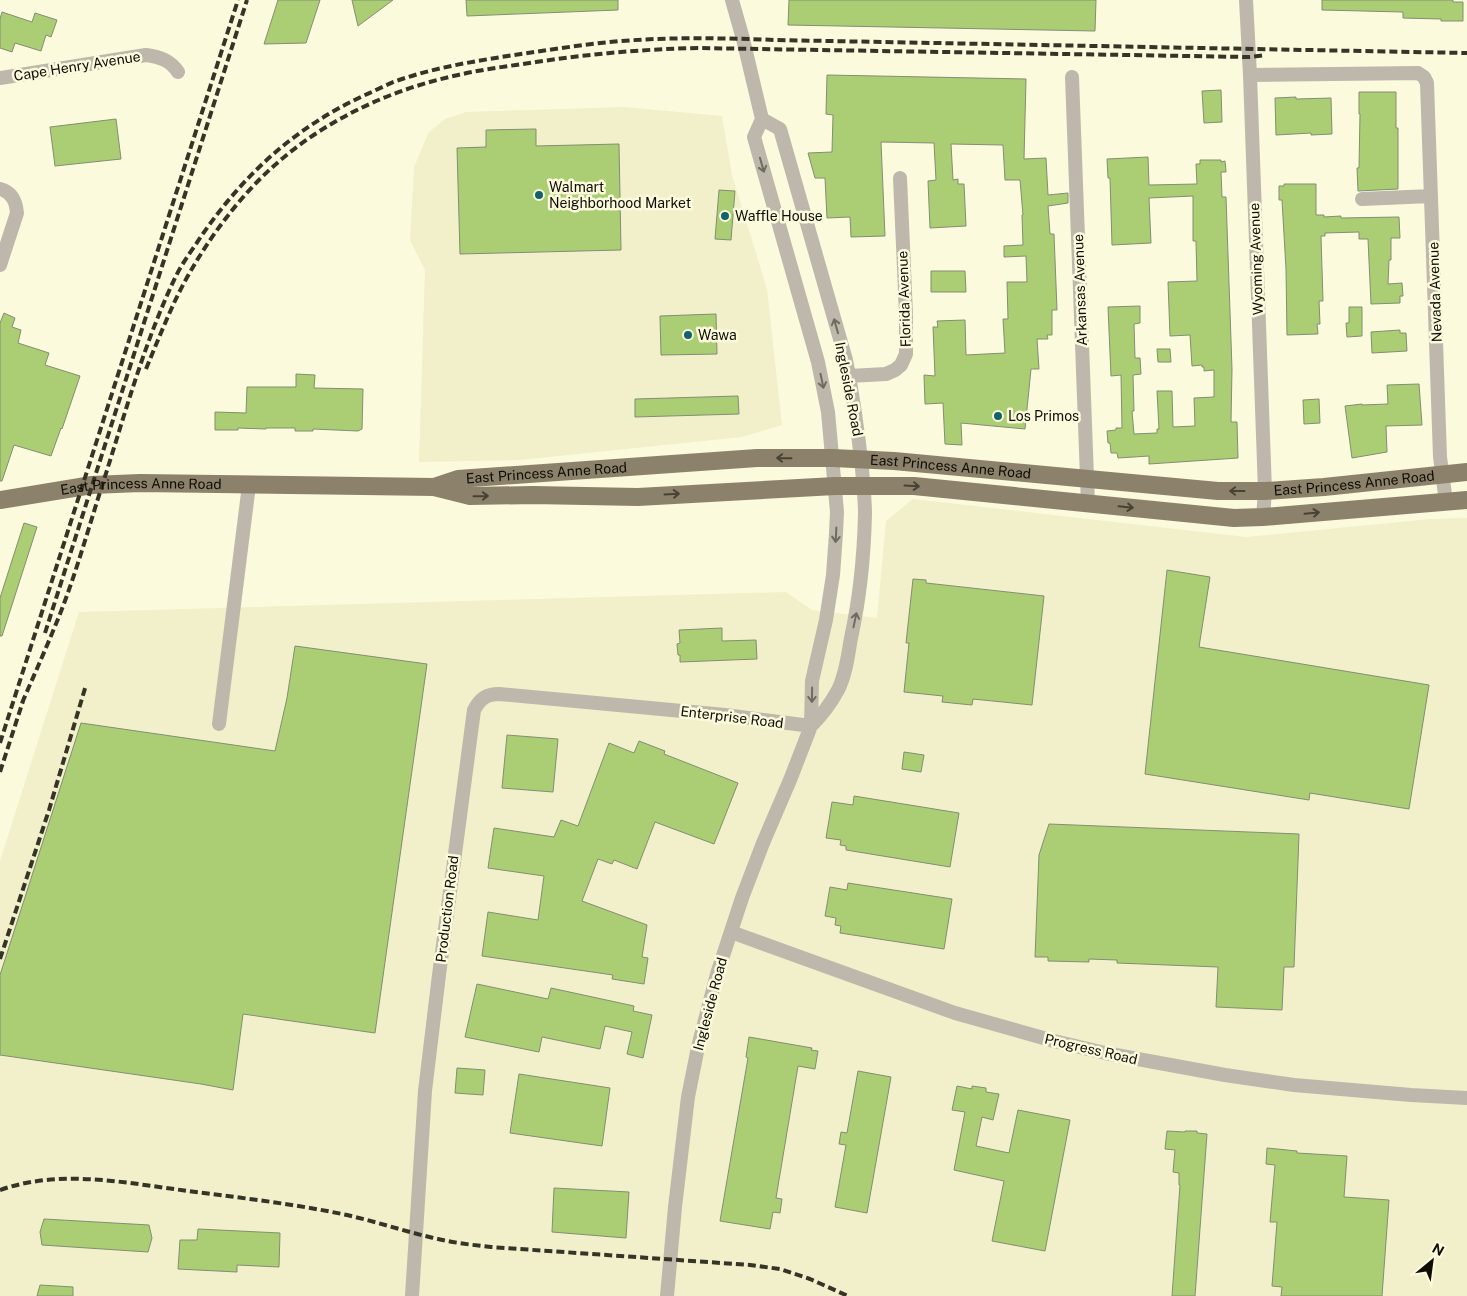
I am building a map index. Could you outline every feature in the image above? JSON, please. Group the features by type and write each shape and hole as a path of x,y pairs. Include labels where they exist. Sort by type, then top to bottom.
{"main road":[{"name":"East Princess Anne Road","path":"434,487 458,479 757,458 833,458 894,461 1218,491 1264,491 1324,487 1467,472"},
{"name":"East Princess Anne Road","path":"0,500 92,485 147,484 434,487 470,496 533,494 638,497 835,486 914,486 1234,518 1467,500"}],"street":[{"name":"Ingleside Road","path":"667,1296 674,1207 688,1098 698,1047 717,974 742,898 811,726 812,681 826,620 833,575 837,519 828,412 818,362 754,137 762,119 732,0"},
{"name":"Wyoming Avenue","path":"1246,0 1264,517"},
{"name":"Cape Henry Avenue","path":"0,78 146,55 157,56 167,61 178,72"},
{"name":"Nevada Avenue","path":"1250,75 1418,73 1424,77 1427,83 1440,457 1446,502"},
{"name":"Arkansas Avenue","path":"1072,77 1088,504"},
{"name":"Ingleside Road","path":"762,119 780,129 843,350 849,376 861,459 865,512 861,577 856,613 839,688 826,710 811,726"},
{"name":"Florida Avenue","path":"849,376 886,374 901,365 906,354 900,178"},
{"path":"0,189 5,190 12,196 16,204 17,213 0,265"},
{"path":"1362,199 1431,196"},
{"path":"218,724 249,485"},
{"name":"Production Road","path":"412,1296 425,1091 474,710 478,702 490,694 653,708"},
{"name":"Enterprise Road","path":"653,708 811,726"},
{"name":"Progress Road","path":"731,932 955,1013 1054,1041 1105,1053 1225,1075 1294,1085 1467,1098"}],"shaded area":[{"path":"624,107 722,116 732,175 767,289 782,425 742,437 520,460 419,462 425,270 410,240 414,167 429,132 445,119 466,112"},
{"path":"913,499 1246,537 1430,519 1467,518 1467,1296 0,1296 0,861 79,612 786,592 812,610 877,618 886,521"}],"building":[{"path":"278,0 320,0 306,43 264,44"},
{"path":"352,0 393,0 358,26"},
{"path":"466,0 618,0 618,10 467,16"},
{"path":"789,0 1096,0 1095,31 788,25"},
{"path":"1322,0 1453,0 1453,2 1463,2 1463,21 1403,18 1403,12 1322,10"},
{"path":"2,12 32,22 35,13 57,20 51,37 46,35 41,51 15,43 12,52 0,48 0,19"},
{"path":"827,75 1026,79 1024,159 1046,158 1048,195 1068,193 1068,203 1048,206 1050,234 1054,234 1057,310 1052,310 1052,335 1047,335 1048,339 1037,339 1039,369 1031,369 1025,429 961,423 962,445 945,444 943,403 925,404 924,375 935,376 933,327 938,327 937,321 965,320 966,355 1005,353 1003,319 1008,319 1007,282 1027,282 1026,256 1004,257 1004,246 1023,245 1023,215 1020,180 1005,180 1003,145 951,144 953,180 958,179 958,184 964,184 966,226 930,228 928,181 936,180 934,143 881,142 885,236 851,237 850,217 827,218 825,178 815,178 808,153 832,152 833,115 826,114"},
{"path":"1221,90 1222,122 1204,123 1202,91"},
{"path":"1359,92 1396,92 1398,189 1358,191"},
{"path":"1296,97 1296,99 1331,98 1332,134 1276,135 1275,98"},
{"path":"116,119 121,159 55,166 50,127"},
{"path":"536,129 536,146 619,144 621,250 460,254 457,148 486,147 486,130"},
{"path":"1148,157 1149,185 1197,184 1196,164 1200,164 1200,160 1225,161 1226,172 1221,172 1222,197 1226,197 1232,369 1231,422 1237,422 1238,458 1149,464 1149,456 1118,458 1117,453 1111,453 1110,443 1108,443 1107,431 1122,428 1121,375 1111,376 1108,307 1140,306 1140,323 1134,324 1135,358 1140,358 1141,374 1133,375 1134,411 1132,411 1134,434 1157,433 1157,429 1159,429 1157,391 1172,391 1173,427 1195,426 1194,398 1214,397 1214,370 1204,371 1202,365 1192,366 1190,335 1170,336 1168,282 1197,281 1196,241 1193,241 1193,196 1149,198 1151,243 1112,245 1110,178 1108,178 1107,159"},
{"path":"1284,184 1316,184 1316,215 1324,215 1324,217 1341,216 1341,218 1399,217 1400,238 1391,238 1388,284 1402,283 1403,296 1400,296 1400,303 1371,304 1368,239 1359,239 1359,232 1325,233 1325,236 1321,236 1323,301 1319,301 1320,324 1317,324 1318,334 1287,335 1282,200 1279,200 1279,186 1284,186"},
{"path":"719,190 735,191 731,240 715,239"},
{"path":"931,271 965,271 966,292 931,292"},
{"path":"1349,307 1362,307 1362,336 1347,337 1346,323 1349,323"},
{"path":"4,313 15,318 12,327 21,330 18,343 49,353 45,365 80,376 51,456 14,445 2,481 0,481 0,323"},
{"name":"Wawa","path":"716,314 717,354 661,355 660,316"},
{"path":"1400,330 1400,333 1406,333 1407,351 1372,353 1371,332"},
{"path":"1157,349 1170,349 1171,362 1158,362"},
{"path":"296,374 315,375 314,388 363,389 362,429 358,431 313,429 313,431 295,431 295,428 215,430 215,412 246,413 247,387 296,387"},
{"path":"1419,384 1422,425 1386,426 1387,452 1352,458 1345,406 1388,404 1387,385"},
{"path":"738,396 739,414 635,417 635,399"},
{"path":"1319,399 1320,423 1304,424 1303,400"},
{"path":"24,523 37,527 2,636 0,636 0,598"},
{"path":"1167,570 1210,577 1199,647 1429,685 1409,809 1310,793 1309,800 1145,774"},
{"path":"913,579 926,580 926,583 1044,596 1032,705 973,699 972,705 942,702 943,696 904,692 909,643 906,643"},
{"path":"722,628 722,641 756,640 757,659 680,662 677,644 680,643 679,630"},
{"path":"295,646 427,664 375,1033 243,1014 233,1090 0,1055 0,975 81,723 275,751 287,698"},
{"path":"507,735 558,739 553,792 502,788"},
{"path":"639,741 665,751 664,754 738,783 714,844 655,822 637,869 614,860 612,864 598,859 582,901 647,925 642,957 648,958 644,984 612,979 613,975 482,956 488,912 538,920 544,876 488,868 494,828 554,837 561,820 578,826 609,743 634,753"},
{"path":"904,752 924,755 921,772 902,769"},
{"path":"854,796 959,813 950,867 846,850 846,846 840,845 841,840 826,838 832,802 853,805"},
{"path":"1049,824 1299,834 1294,967 1284,967 1282,1010 1216,1007 1218,967 1117,963 1117,960 1089,959 1089,962 1048,961 1048,957 1035,957 1039,855"},
{"path":"848,883 952,899 944,949 840,933 841,926 835,925 836,918 825,916 830,887 847,890"},
{"path":"477,984 548,999 551,988 634,1006 633,1011 652,1015 643,1058 627,1054 632,1032 605,1026 600,1049 542,1037 539,1052 465,1037"},
{"path":"749,1037 812,1048 811,1050 818,1051 815,1069 798,1066 776,1198 782,1199 780,1213 773,1212 770,1229 720,1221 748,1058 746,1057"},
{"path":"457,1068 485,1070 483,1095 455,1093"},
{"path":"858,1071 891,1077 867,1213 835,1207 846,1145 839,1144 841,1132 847,1133"},
{"path":"519,1074 610,1088 602,1146 510,1133"},
{"path":"957,1086 972,1089 972,1086 986,1088 986,1092 999,1094 993,1120 982,1117 976,1146 1009,1153 1018,1110 1070,1120 1045,1251 992,1241 1004,1181 954,1170 965,1112 952,1110"},
{"path":"1167,1131 1197,1131 1197,1133 1207,1134 1195,1296 1172,1296 1180,1185 1179,1173 1173,1172 1175,1150 1165,1149"},
{"path":"1267,1148 1297,1151 1297,1153 1347,1156 1344,1197 1389,1200 1382,1296 1281,1296 1282,1287 1272,1286 1277,1222 1270,1222 1275,1165 1266,1164"},
{"path":"554,1188 629,1192 626,1238 552,1232"},
{"path":"44,1219 149,1225 152,1238 148,1252 42,1245 40,1232"},
{"path":"198,1229 280,1233 279,1267 237,1265 237,1272 178,1269 180,1240 197,1240"},
{"path":"40,1285 73,1287 73,1296 37,1296"}],"railway":[{"path":"0,743 238,0"},
{"path":"45,633 247,0"},
{"path":"22,703 66,599 153,329 181,267 202,235 236,191 274,153 317,122 365,95 402,79 457,65 554,49 621,41 660,39 718,38 1467,53"},
{"path":"146,369 174,303 191,270 223,222 247,192 303,142 327,127 377,101 403,90 430,82 477,71 556,59 617,52 698,48 1249,57 1266,55"},
{"path":"0,959 49,810 86,685"},
{"path":"0,772 24,698"},
{"path":"0,1190 21,1184 62,1179 124,1182 320,1210 438,1239 471,1245 750,1265 780,1269 810,1279 848,1296"}],"place":[{"name":"Walmart Neighborhood Market","path":"539,195"},
{"name":"Waffle House","path":"725,216"},
{"name":"Wawa","path":"688,335"},
{"name":"Los Primos","path":"998,416"}]}
